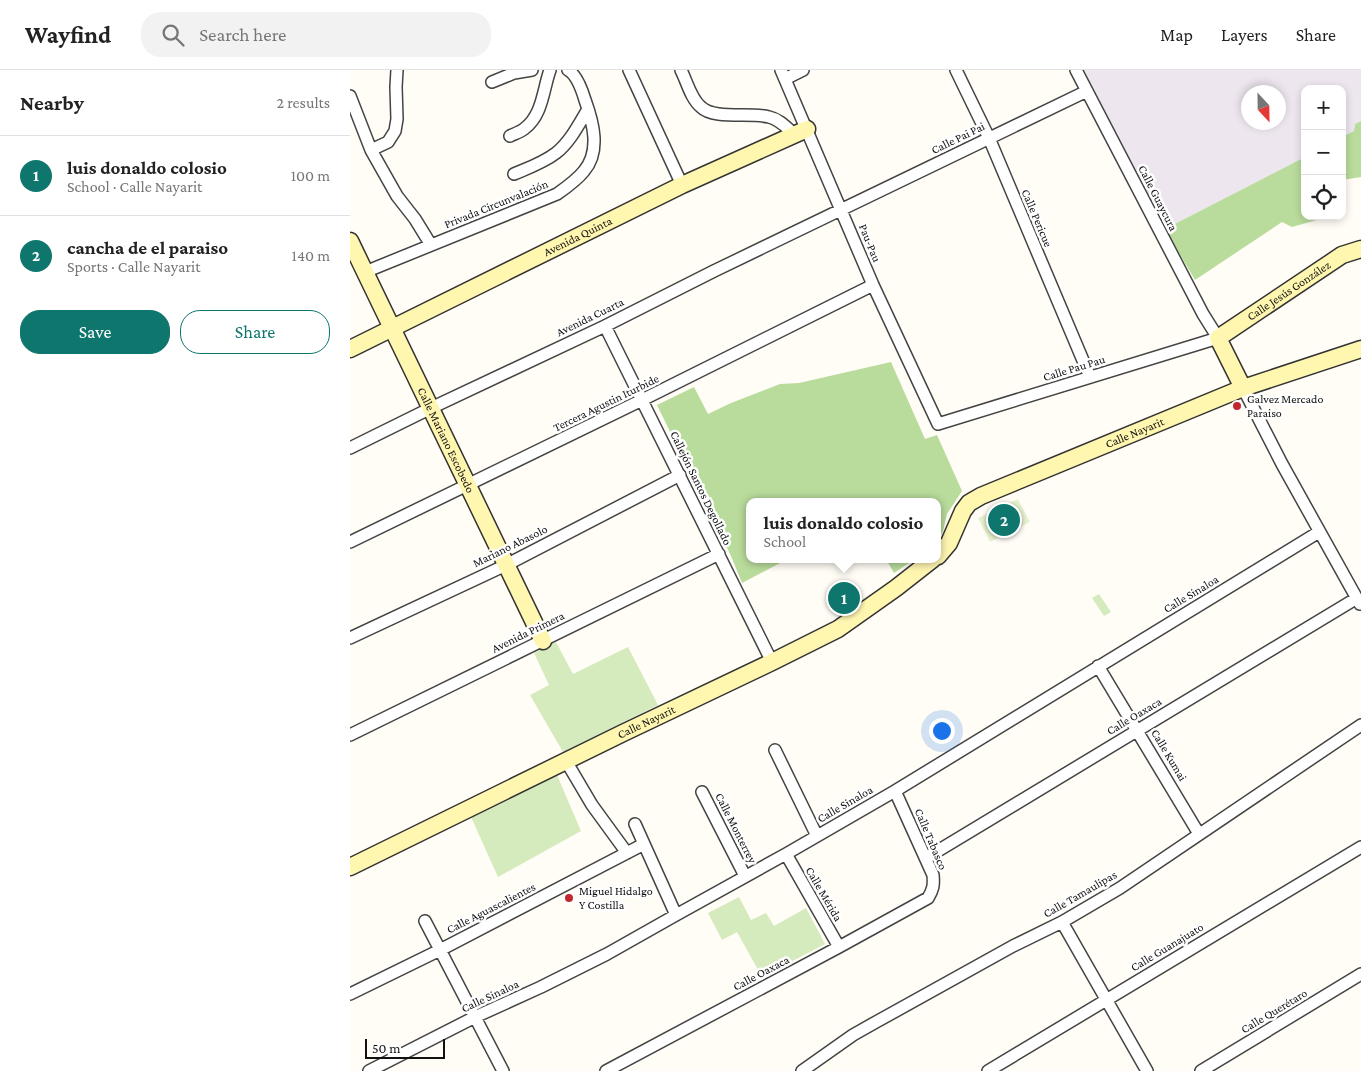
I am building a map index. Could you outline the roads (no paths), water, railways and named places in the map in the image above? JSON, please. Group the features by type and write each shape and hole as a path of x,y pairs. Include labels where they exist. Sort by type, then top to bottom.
{"street":[{"path":"371,150 388,142 396,131 397,70"},
{"path":"492,82 514,73 532,70"},
{"path":"510,136 524,129 533,120 540,106 550,70"},
{"name":"Privada Circunvalación","path":"365,272 557,194 586,170 592,156 594,143 588,109 575,76 568,70"},
{"path":"629,70 682,185"},
{"path":"681,70 699,106 706,111 715,114 747,114 770,117 800,131"},
{"path":"783,74 803,70"},
{"name":"Calle Pericue","path":"956,70 989,138 1090,377"},
{"name":"Calle Guaycura","path":"1076,70 1203,314 1218,338"},
{"name":"Pau-Pau","path":"783,74 800,131 842,210 873,285 938,424"},
{"name":"Calle Pai Pai","path":"842,210 1087,91"},
{"path":"350,96 371,150 397,196 415,219 431,245"},
{"path":"514,174 537,164 555,153 566,143 588,109"},
{"name":"Avenida Quinta","path":"350,349 682,185 800,131"},
{"name":"Avenida Cuarta","path":"350,448 842,210"},
{"name":"Calle Jesús González","path":"1218,338 1361,242"},
{"name":"Calle Mariano Escobedo","path":"351,245 542,641"},
{"path":"1342,255 1361,249"},
{"name":"Tercera Agustin Iturbide","path":"350,542 873,285"},
{"name":"Callejón Santos Degollado","path":"605,326 772,662"},
{"path":"1218,338 1282,464 1359,602"},
{"name":"Calle Pau Pau","path":"938,424 1218,338"},
{"name":"Calle Nayarit","path":"941,553 949,544 963,511 969,503 981,496 1243,388 1361,349"},
{"name":"Mariano Abasolo","path":"350,638 506,565 680,475"},
{"name":"Calle Sinaloa","path":"369,1071 607,954 786,854 895,791 1319,532"},
{"name":"Avenida Primera","path":"350,735 719,554"},
{"name":"Calle Nayarit","path":"350,867 838,629 928,563"},
{"name":"Calle Oaxaca","path":"926,858 1137,730 1359,602"},
{"name":"Calle Kumai","path":"1098,666 1199,834"},
{"name":"Calle Tamaulipas","path":"802,1071 853,1035 891,1013 1013,946 1062,922 1120,888 1361,725"},
{"path":"775,750 817,836"},
{"path":"566,761 592,805 627,853"},
{"name":"Calle Tabasco","path":"895,791 934,876 932,892 928,898"},
{"name":"Calle Monterrey","path":"702,792 745,876"},
{"path":"635,824 676,915"},
{"name":"Calle Aguascalientes","path":"350,994 440,950 644,844"},
{"name":"Calle Guanajuato","path":"988,1071 1361,847"},
{"name":"Calle Mérida","path":"786,854 839,947"},
{"name":"Calle Oaxaca","path":"606,1071 928,898"},
{"path":"425,921 503,1071"},
{"path":"1062,922 1147,1071"},
{"name":"Calle Querétaro","path":"1201,1071 1361,974"}],"place":[{"name":"Galvez Mercado Paraiso","path":"1237,406"},
{"name":"cancha de el paraiso","path":"1004,520"},
{"name":"luis donaldo colosio","path":"844,598"},
{"name":"Miguel Hidalgo Y Costilla","path":"569,898"}]}
